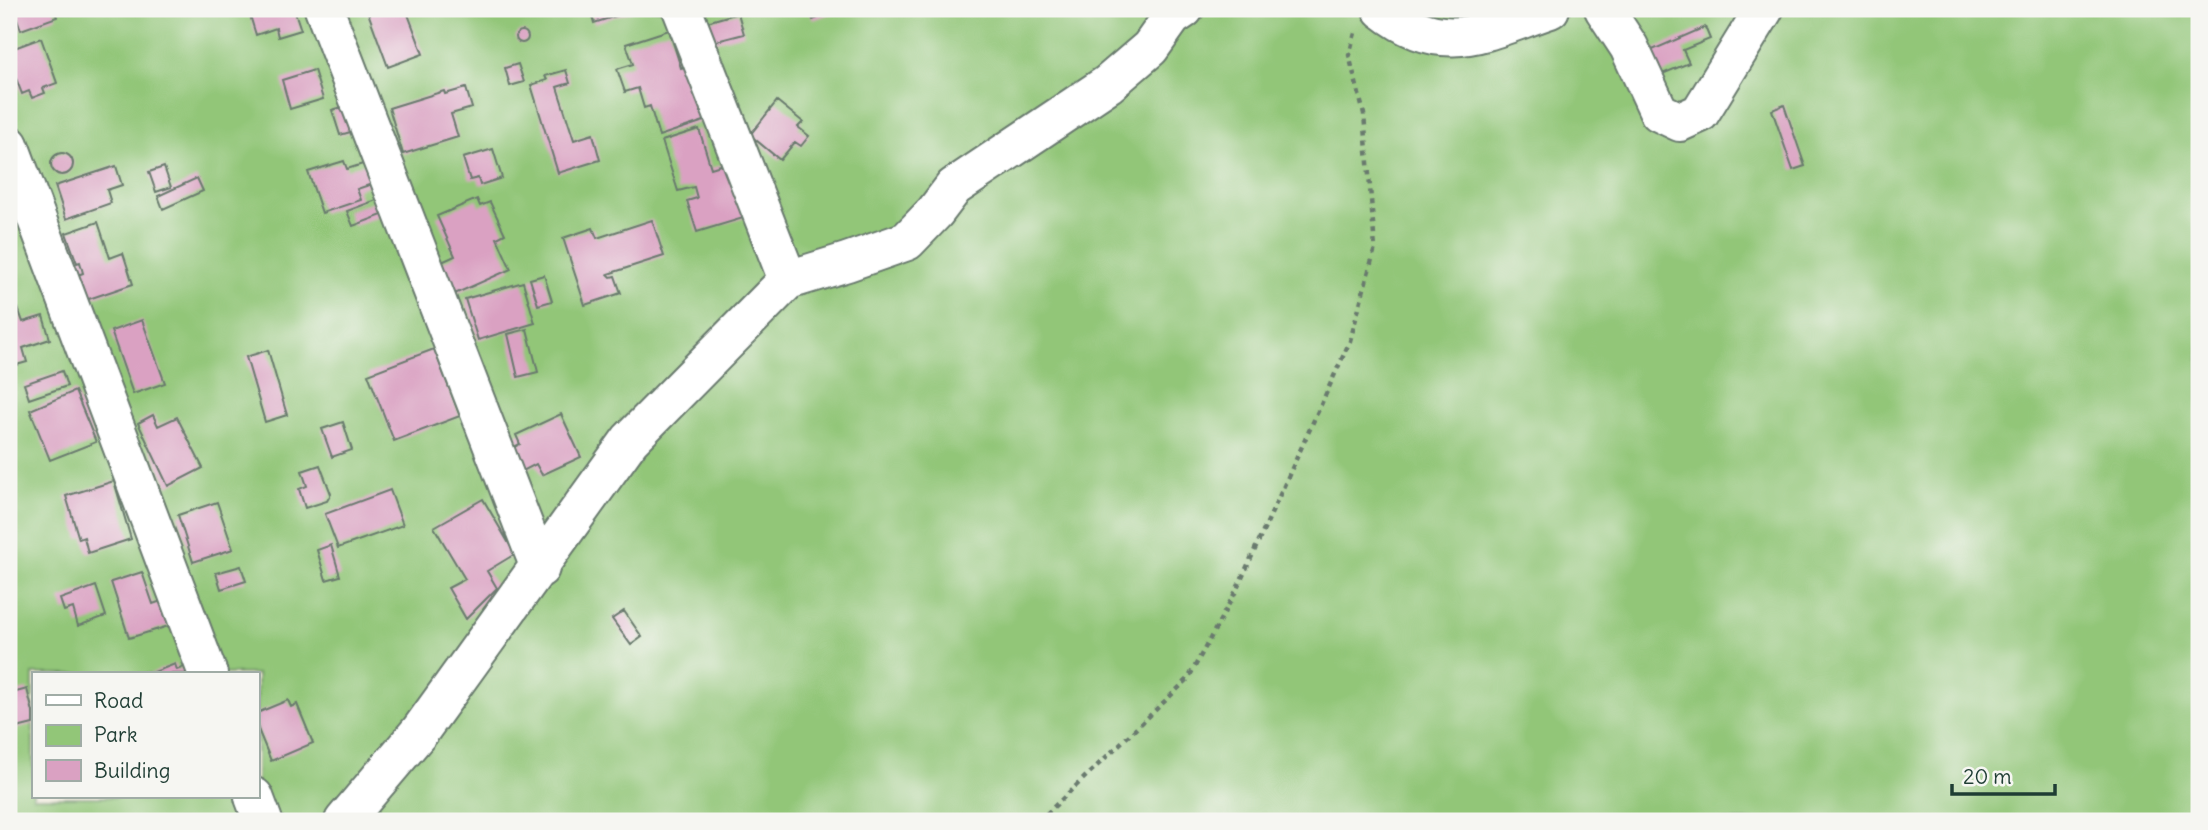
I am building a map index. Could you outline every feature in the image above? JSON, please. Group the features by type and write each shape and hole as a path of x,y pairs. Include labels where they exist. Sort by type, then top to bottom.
{"street":[{"path":"324,9 540,568"},
{"path":"682,9 788,280"},
{"path":"344,821 420,731 630,440 788,280 907,241 954,187 1108,84 1150,48 1172,17 1184,9"},
{"path":"1369,20 1402,24 1430,36 1469,36 1550,9"},
{"path":"1604,9 1629,47 1659,112 1680,122 1700,113 1764,9"},
{"path":"9,145 207,672"},
{"path":"254,798 263,821"}],"path":[{"path":"1040,821 1188,679 1236,592 1350,341 1375,248 1364,114 1349,55 1369,20"}],"green space":[{"path":"9,9 2199,9 2199,821 9,821"}],"building":[{"path":"9,9 54,9 57,17 21,30 15,13 9,15"},
{"path":"248,9 294,9 301,30 278,37 276,28 256,35"},
{"path":"406,9 423,54 388,67 367,10"},
{"path":"590,9 631,9 632,11 594,23"},
{"path":"809,9 842,9 813,20"},
{"path":"738,13 744,34 709,43 703,23"},
{"path":"1705,27 1710,39 1683,50 1689,63 1660,75 1650,51"},
{"path":"669,30 681,68 689,65 707,120 659,136 650,106 644,108 638,88 625,92 617,69 633,64 626,44"},
{"path":"522,31 528,37 522,43 516,37"},
{"path":"41,38 57,83 43,88 45,93 32,98 29,91 22,94 9,60 9,50"},
{"path":"518,64 524,82 510,86 505,68"},
{"path":"314,70 323,99 290,109 282,80"},
{"path":"566,70 570,83 557,87 574,140 593,134 600,160 558,173 531,85 547,80 545,76"},
{"path":"466,88 472,108 451,114 458,137 403,154 389,108 444,91 445,94"},
{"path":"777,101 803,122 798,127 809,136 801,146 795,142 780,160 750,135"},
{"path":"1784,105 1805,166 1793,170 1772,110"},
{"path":"346,106 354,131 340,135 332,110"},
{"path":"699,129 711,168 724,164 750,216 697,232 687,201 697,198 694,187 678,191 662,141"},
{"path":"493,149 502,178 480,185 478,178 470,180 463,158"},
{"path":"62,153 70,156 73,164 70,172 62,175 54,172 51,164 54,156"},
{"path":"344,161 347,169 366,163 372,184 357,189 361,200 322,213 308,172"},
{"path":"116,166 122,185 107,190 111,203 66,219 55,186"},
{"path":"164,167 171,187 156,192 149,172"},
{"path":"197,178 203,191 163,209 158,196"},
{"path":"379,199 385,214 353,226 347,211"},
{"path":"477,199 480,206 490,202 505,234 497,238 511,269 448,297 435,265 455,256 437,216"},
{"path":"652,220 664,256 608,274 615,276 621,293 585,305 563,238 593,228 597,238"},
{"path":"98,222 110,258 123,253 133,284 80,302 72,277 83,273 66,233"},
{"path":"544,275 552,301 538,305 530,279"},
{"path":"523,282 535,323 478,340 465,299"},
{"path":"18,308 23,322 43,316 50,339 23,348 27,362 13,366 9,354 9,311"},
{"path":"142,320 165,383 133,394 111,331"},
{"path":"527,329 538,372 518,377 508,334"},
{"path":"434,349 460,416 394,441 368,374"},
{"path":"268,350 287,415 265,422 246,357"},
{"path":"62,371 67,386 29,399 24,384"},
{"path":"75,391 96,442 50,460 30,410"},
{"path":"561,414 581,457 542,475 536,464 519,473 508,450 520,444 516,435"},
{"path":"153,415 158,426 177,417 203,468 168,486 138,423"},
{"path":"343,422 352,450 332,457 322,429"},
{"path":"320,465 331,494 327,501 305,508 299,489 307,486 302,471"},
{"path":"114,481 131,539 88,553 84,537 79,539 66,496"},
{"path":"390,490 403,525 338,548 325,514"},
{"path":"483,499 515,554 487,571 497,588 466,619 448,588 465,579 434,527"},
{"path":"217,502 233,549 193,562 178,515"},
{"path":"331,545 340,576 326,580 317,550"},
{"path":"241,566 246,581 221,589 216,573"},
{"path":"142,572 153,604 164,600 172,625 129,638 111,582"},
{"path":"96,586 106,616 78,626 73,608 64,611 60,599"},
{"path":"624,611 642,637 631,645 612,619"},
{"path":"175,664 177,670 186,666 189,672 154,672"},
{"path":"27,689 32,708 32,724 13,729 9,713 9,694"},
{"path":"288,700 291,707 297,704 313,743 271,761 259,732 259,712"}]}
